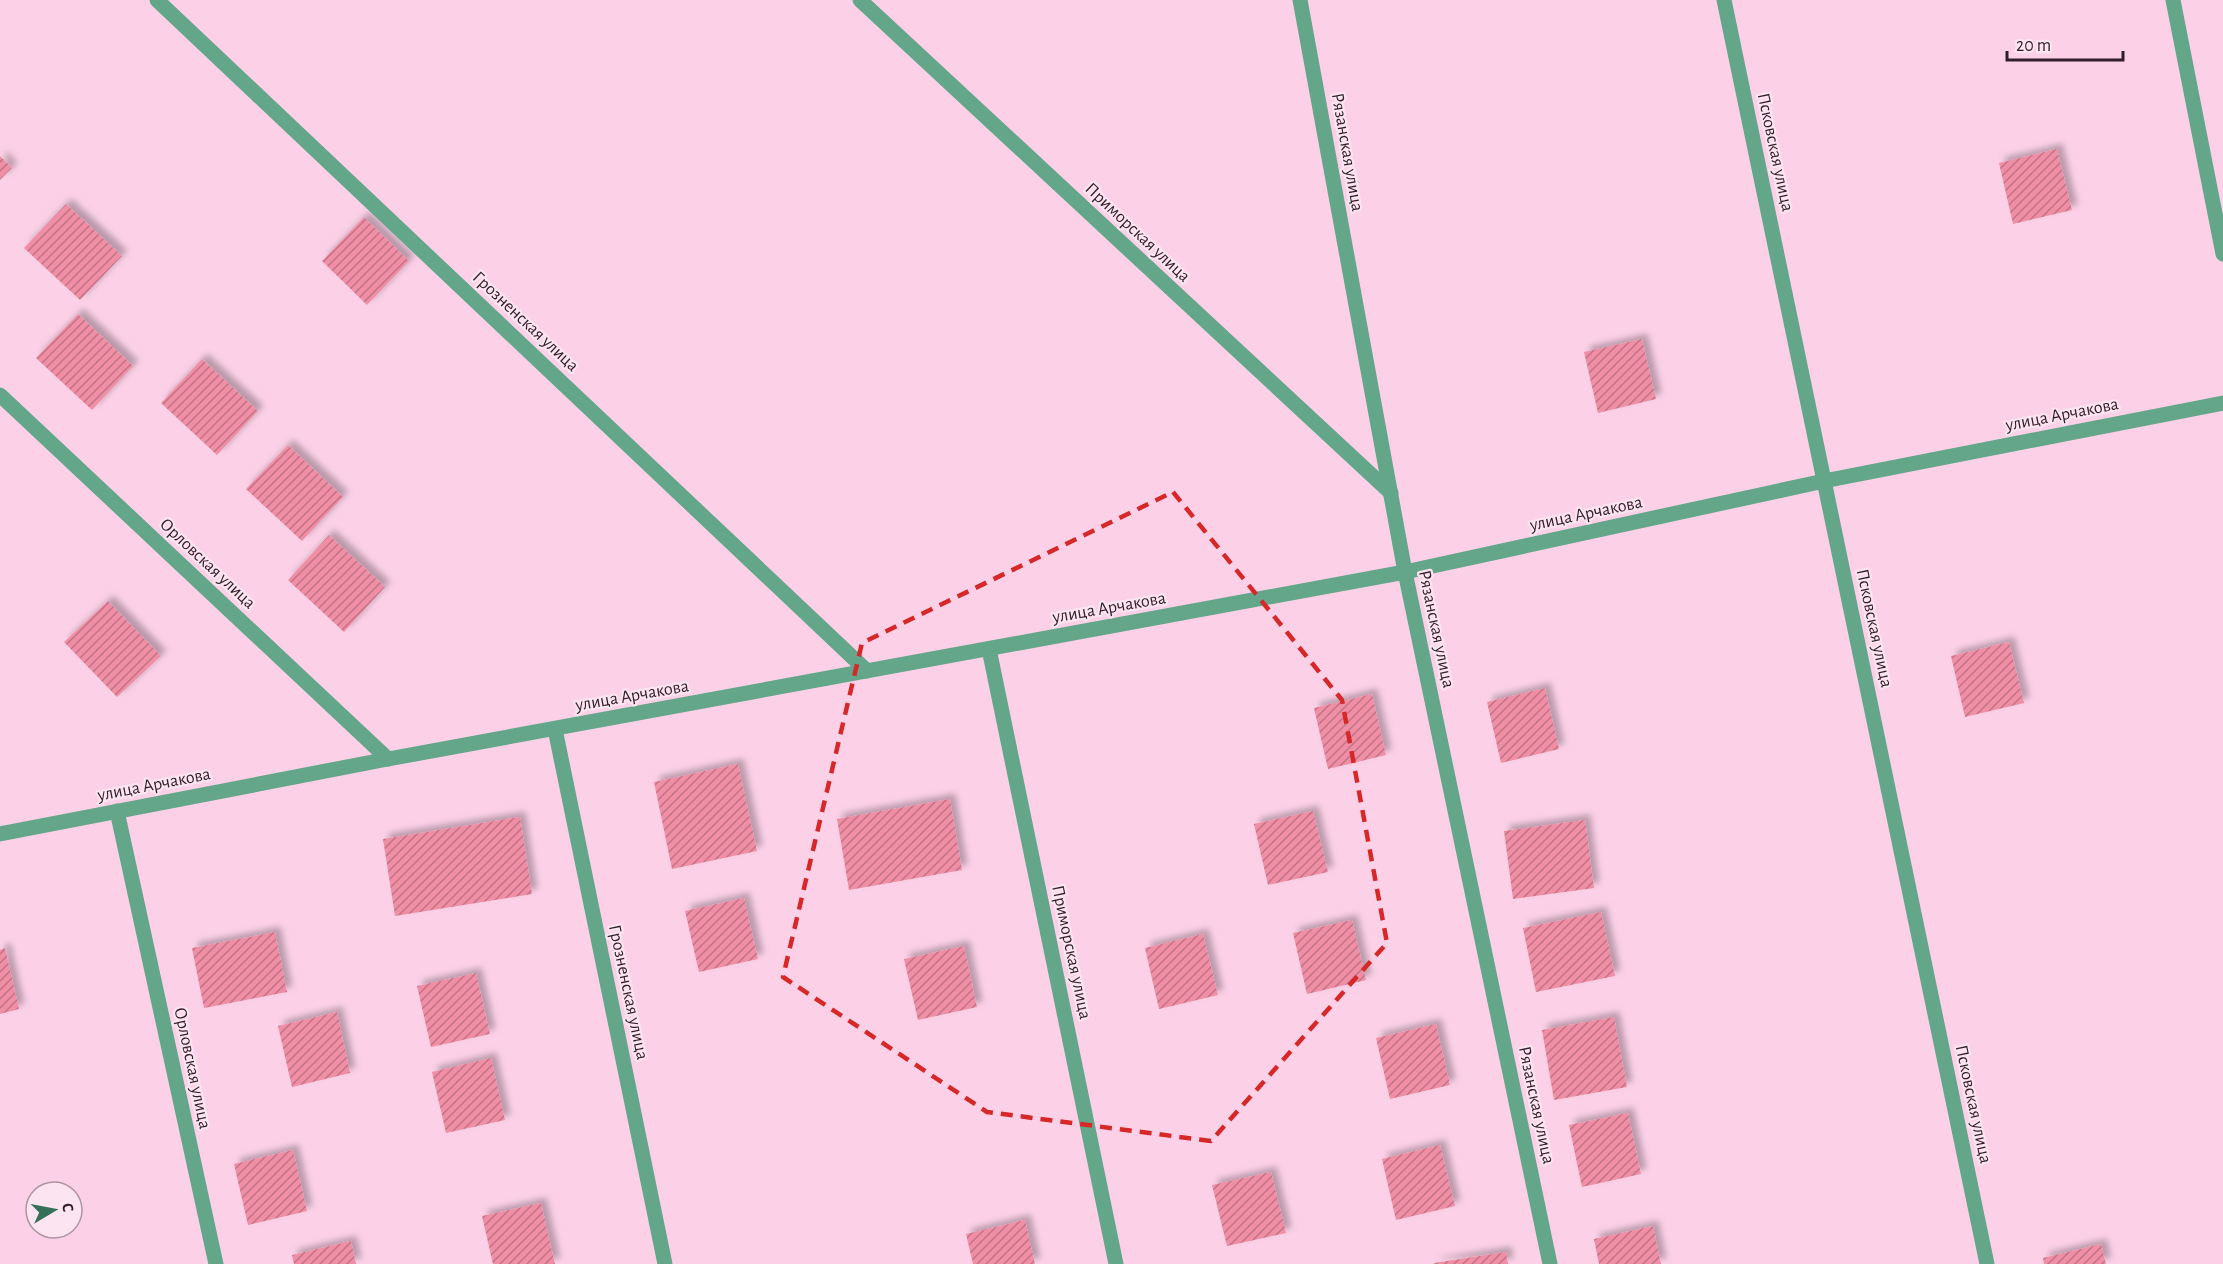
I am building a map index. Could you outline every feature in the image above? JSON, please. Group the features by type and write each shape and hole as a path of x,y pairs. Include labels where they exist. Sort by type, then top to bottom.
{"street":[{"name":"Грозненская улица","path":"157,0 867,671"},
{"name":"Приморская улица","path":"860,0 1391,494"},
{"name":"Рязанская улица","path":"1300,0 1405,572 1550,1264"},
{"name":"Псковская улица","path":"1724,0 1987,1264"},
{"path":"2173,0 2223,254"},
{"name":"Орловская улица","path":"0,395 388,759"},
{"name":"улица Арчакова","path":"0,834 388,759 1405,572 1824,481 2223,403"},
{"name":"Приморская улица","path":"989,649 1116,1264"},
{"name":"Грозненская улица","path":"555,729 665,1264"},
{"name":"Орловская улица","path":"117,810 216,1264"}],"highlighted area":[{"path":"1173,492 1342,700 1387,943 1211,1141 987,1112 783,977 862,643"}],"building":[{"path":"2057,149 2072,210 2013,224 1999,163"},
{"path":"0,156 12,168 0,180"},
{"path":"66,204 122,256 80,300 24,248"},
{"path":"364,217 409,261 367,305 322,261"},
{"path":"78,314 133,366 92,410 36,358"},
{"path":"1642,339 1656,399 1598,413 1584,352"},
{"path":"202,359 258,411 217,455 161,403"},
{"path":"288,445 343,497 302,541 246,489"},
{"path":"329,535 385,587 344,632 288,580"},
{"path":"108,601 161,656 117,697 64,642"},
{"path":"2009,642 2024,703 1965,717 1951,656"},
{"path":"1545,688 1559,749 1501,763 1487,702"},
{"path":"1372,694 1386,755 1328,769 1314,708"},
{"path":"738,764 757,851 672,869 654,782"},
{"path":"950,799 962,870 849,890 837,819"},
{"path":"1313,811 1328,872 1268,885 1254,824"},
{"path":"520,817 532,894 395,916 383,839"},
{"path":"1585,820 1594,888 1513,899 1504,831"},
{"path":"744,898 758,959 699,972 685,911"},
{"path":"1601,912 1615,976 1536,992 1523,928"},
{"path":"1352,920 1366,980 1307,994 1293,933"},
{"path":"275,932 287,992 204,1008 192,948"},
{"path":"1203,934 1218,995 1159,1009 1145,948"},
{"path":"964,946 977,1007 918,1020 904,959"},
{"path":"5,948 19,1009 0,1014 0,950"},
{"path":"476,973 490,1034 431,1047 417,986"},
{"path":"337,1012 350,1073 292,1087 278,1026"},
{"path":"1614,1017 1627,1087 1554,1100 1542,1030"},
{"path":"1436,1024 1450,1085 1390,1099 1376,1038"},
{"path":"491,1058 505,1120 446,1133 432,1072"},
{"path":"1628,1113 1641,1174 1582,1187 1569,1125"},
{"path":"1440,1145 1455,1206 1396,1220 1382,1159"},
{"path":"293,1150 307,1211 248,1225 234,1164"},
{"path":"1271,1172 1286,1233 1227,1246 1212,1185"},
{"path":"541,1203 555,1264 493,1264 482,1216"},
{"path":"1025,1220 1035,1264 973,1264 966,1234"},
{"path":"1653,1226 1661,1264 1599,1264 1594,1239"},
{"path":"351,1241 356,1264 294,1264 292,1255"},
{"path":"2101,1244 2106,1264 2044,1264 2043,1258"},
{"path":"1506,1252 1508,1264 1434,1264 1434,1263"}]}
